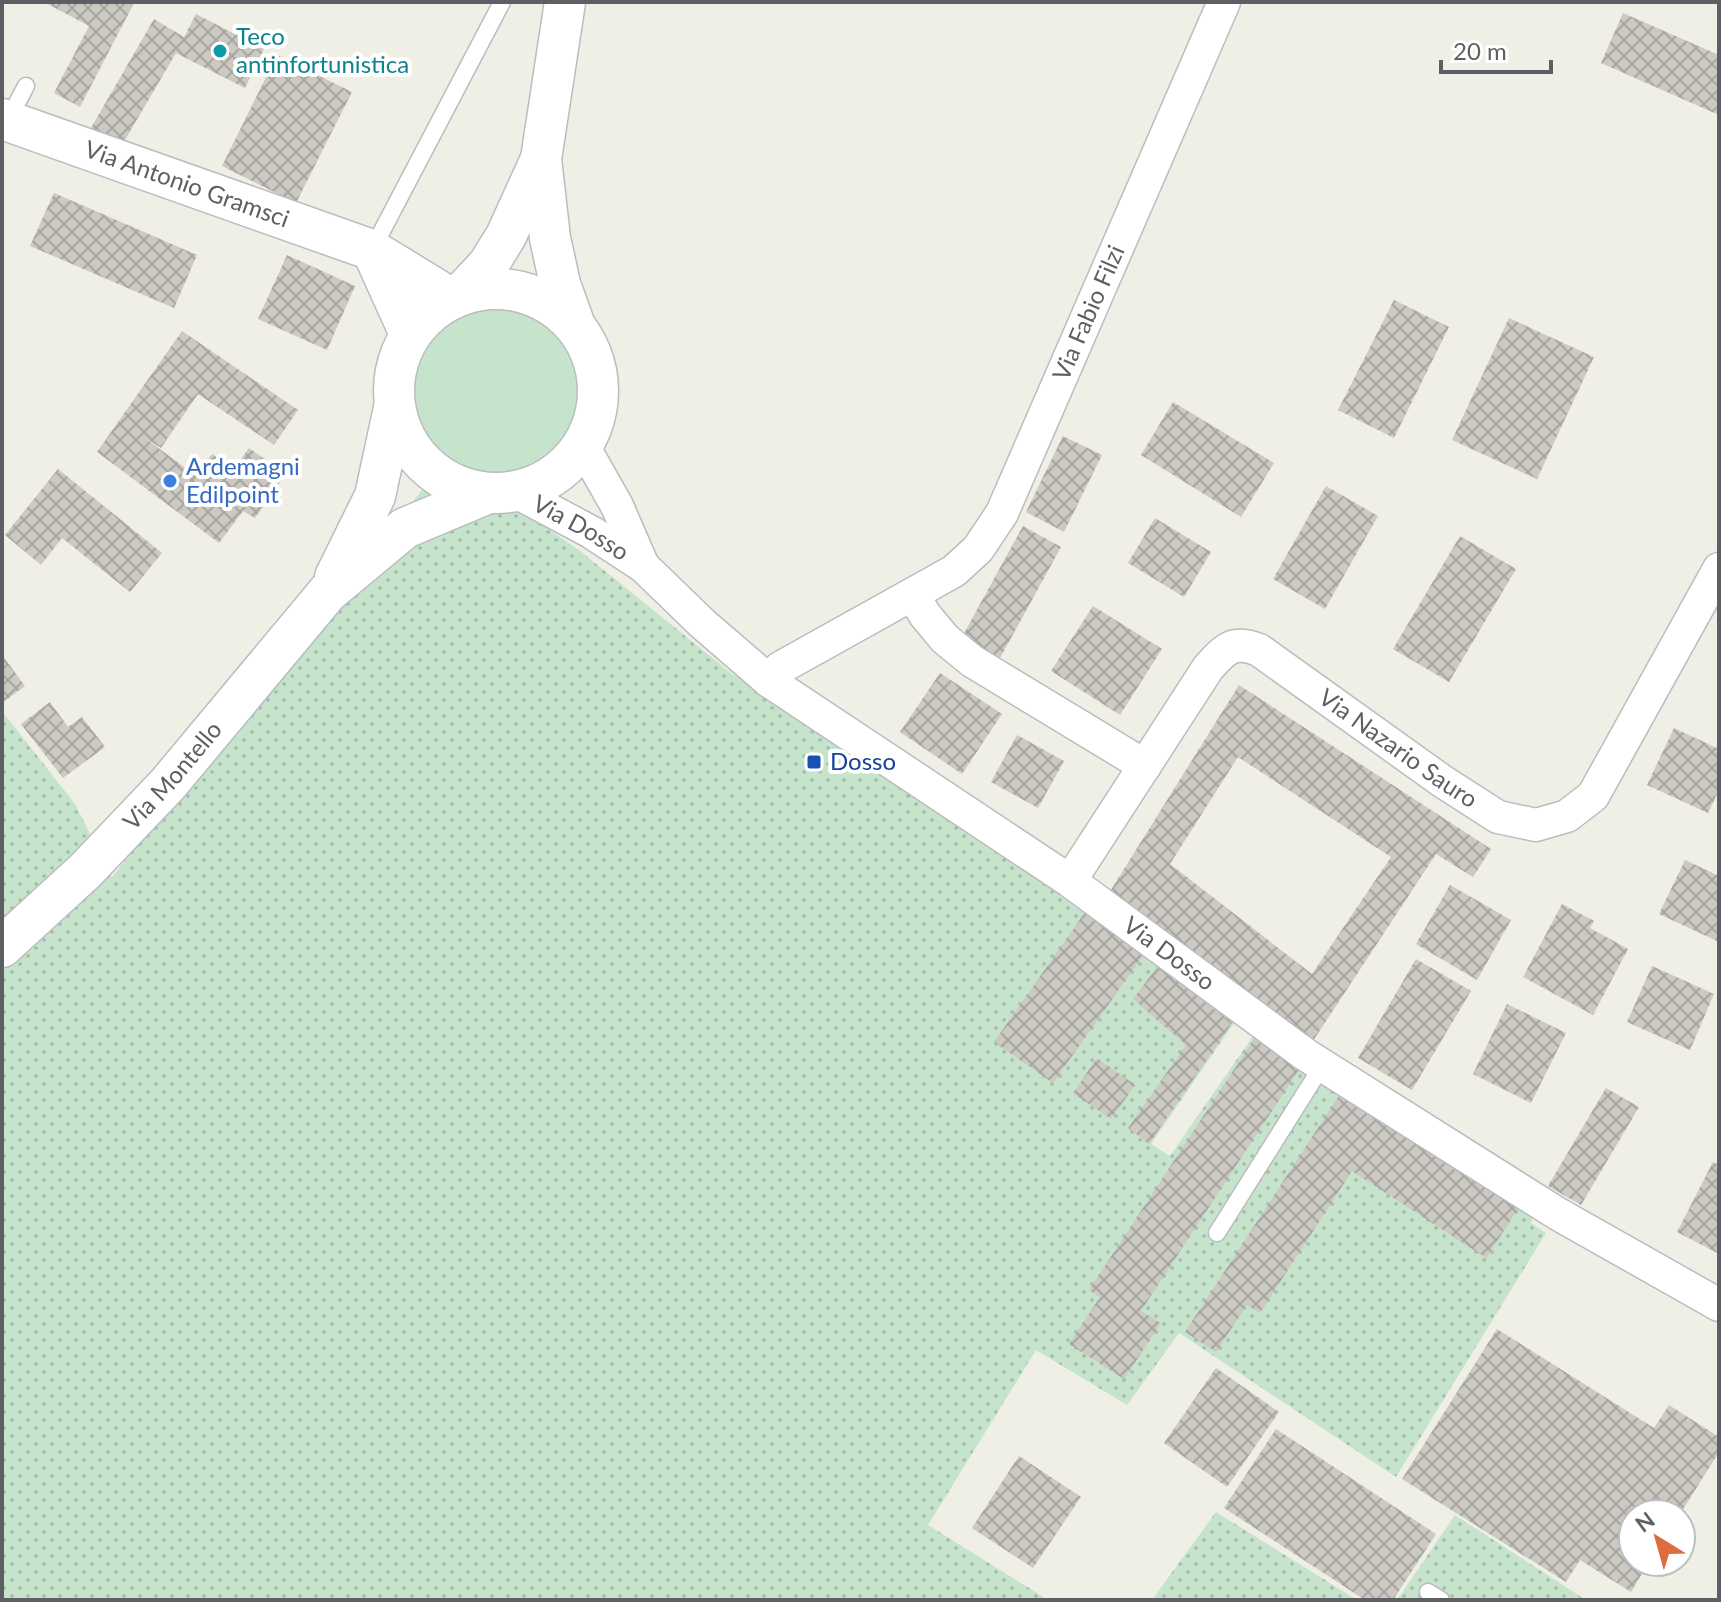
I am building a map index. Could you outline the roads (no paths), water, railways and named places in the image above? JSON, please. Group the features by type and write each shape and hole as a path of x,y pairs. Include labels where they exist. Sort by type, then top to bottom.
{"street":[{"path":"565,2 541,159 550,238 560,284 574,323 588,345 597,370 599,396 594,422 583,446 565,467 542,483 501,493 453,485 425,467 404,440 394,408 393,382 399,357 410,334 432,310 456,297 490,288 522,291 550,303 574,323"},
{"name":"Via Fabio Filzi","path":"769,681 780,668 832,636 954,571 978,549 1002,513 1224,2"},
{"name":"Via Antonio Gramsci","path":"5,120 372,250 456,297"},
{"path":"456,297 488,265 506,236 541,159"},
{"path":"372,250 410,334"},
{"name":"Via Montello","path":"328,592 375,496 394,408"},
{"name":"Via Dosso","path":"583,446 617,506 643,566"},
{"name":"Via Dosso","path":"501,493 591,532 643,566 769,681 1070,881 1322,1066 1558,1214 1719,1305"},
{"name":"Via Montello","path":"2,947 85,871 168,784 328,592 393,536 413,524 501,493"},
{"name":"Via Nazario Sauro","path":"1070,881 1208,668 1224,650 1243,644 1259,650 1442,781 1498,817 1536,825 1567,816 1593,796 1719,569"},
{"path":"913,595 945,639 972,661 1145,766"}],"lane":[{"path":"372,250 502,2"},
{"path":"5,120 26,86"},
{"path":"1217,1233 1322,1066"}],"place":[{"name":"Teco antinfortunistica","path":"220,51"},
{"name":"Ardemagni Edilpoint","path":"170,481"},
{"name":"Dosso","path":"814,762"}]}
